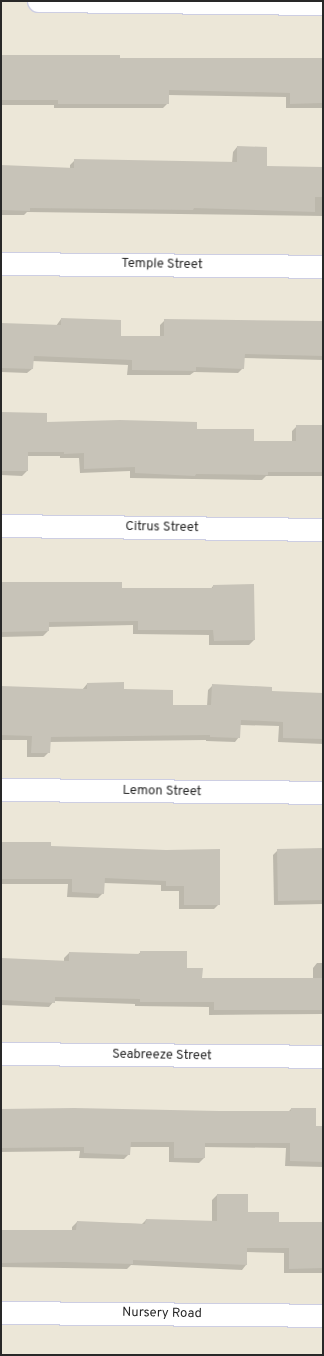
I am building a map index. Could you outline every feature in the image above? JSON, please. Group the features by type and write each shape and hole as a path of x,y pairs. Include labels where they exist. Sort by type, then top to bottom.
{"street":[{"path":"39,1 323,4"},
{"name":"Temple Street","path":"1,264 323,267"},
{"name":"Citrus Street","path":"1,526 323,530"},
{"name":"Lemon Street","path":"1,790 323,794"},
{"name":"Seabreeze Street","path":"1,1054 323,1057"},
{"name":"Nursery Road","path":"1,1312 323,1316"}],"building":[{"path":"1,55 120,55 120,58 323,58 322,103 290,104 290,93 169,90 169,104 58,104 58,100 1,100"},
{"path":"237,146 267,147 267,166 323,167 323,197 315,197 315,212 194,208 193,210 30,208 30,211 1,210 1,165 74,168 74,159 237,162"},
{"path":"61,318 121,320 121,336 164,336 164,319 323,321 323,356 245,354 244,369 196,367 196,371 132,370 132,360 34,356 33,369 1,368 1,323 61,325"},
{"path":"1,412 47,413 47,422 120,420 197,422 197,429 254,429 254,441 296,441 296,425 323,425 323,472 268,472 268,475 196,474 195,476 135,473 135,467 84,469 84,453 64,454 64,452 28,452 28,471 1,471"},
{"path":"1,582 122,582 122,588 213,588 213,585 254,584 255,640 214,641 213,630 138,630 138,621 49,622 49,631 1,632"},
{"path":"124,682 124,689 173,690 173,705 211,705 212,684 272,687 272,691 323,693 323,739 283,738 283,722 241,720 240,738 210,737 210,735 51,737 50,753 31,753 32,736 1,735 1,686 87,689 87,683"},
{"path":"1,842 51,842 51,846 166,850 220,849 220,905 184,905 184,886 166,886 166,881 105,878 104,894 72,892 72,879 1,879"},
{"path":"323,848 323,900 278,901 277,849"},
{"path":"140,951 187,951 187,968 203,968 202,978 323,978 323,1010 214,1010 214,1002 140,1002 140,999 55,997 55,1003 1,1000 2,958 69,961 69,952 140,954"},
{"path":"74,1108 291,1111 291,1108 316,1108 316,1126 323,1126 323,1162 290,1161 290,1143 205,1143 205,1158 174,1158 174,1142 131,1142 130,1155 84,1153 84,1147 1,1148 1,1109"},
{"path":"217,1194 248,1194 248,1212 279,1212 279,1222 323,1222 323,1268 289,1269 289,1248 247,1248 247,1265 133,1260 133,1264 64,1262 1,1263 1,1230 76,1230 77,1221 145,1224 146,1219 217,1221"}]}
